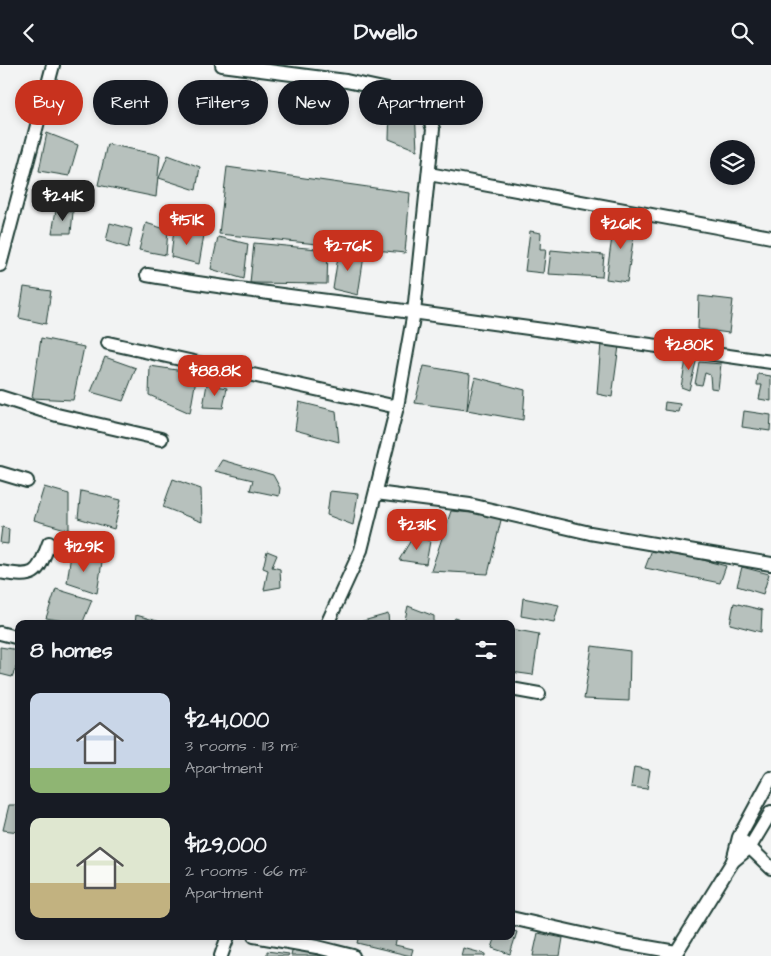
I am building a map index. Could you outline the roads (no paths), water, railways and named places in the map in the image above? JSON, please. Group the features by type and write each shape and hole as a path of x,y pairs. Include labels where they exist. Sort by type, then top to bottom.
{"street":[{"path":"222,65 346,81 408,94 427,112 433,129 414,313 397,407 361,550 329,620"},
{"path":"0,265 50,66"},
{"path":"429,174 771,237"},
{"path":"146,275 223,288 622,342 702,350 771,362"},
{"path":"108,343 397,407"},
{"path":"0,397 57,415 161,439"},
{"path":"0,473 27,481"},
{"path":"376,493 470,505 590,533 771,564"},
{"path":"0,572 22,576 32,573 40,567 49,543"},
{"path":"0,633 15,637"},
{"path":"515,690 539,694"},
{"path":"734,861 739,837 771,778"},
{"path":"515,919 675,954 734,861 767,832 771,812"},
{"path":"749,818 767,832"},
{"path":"739,837 771,867"},
{"path":"221,956 227,940"},
{"path":"277,940 318,947 353,956"}]}
